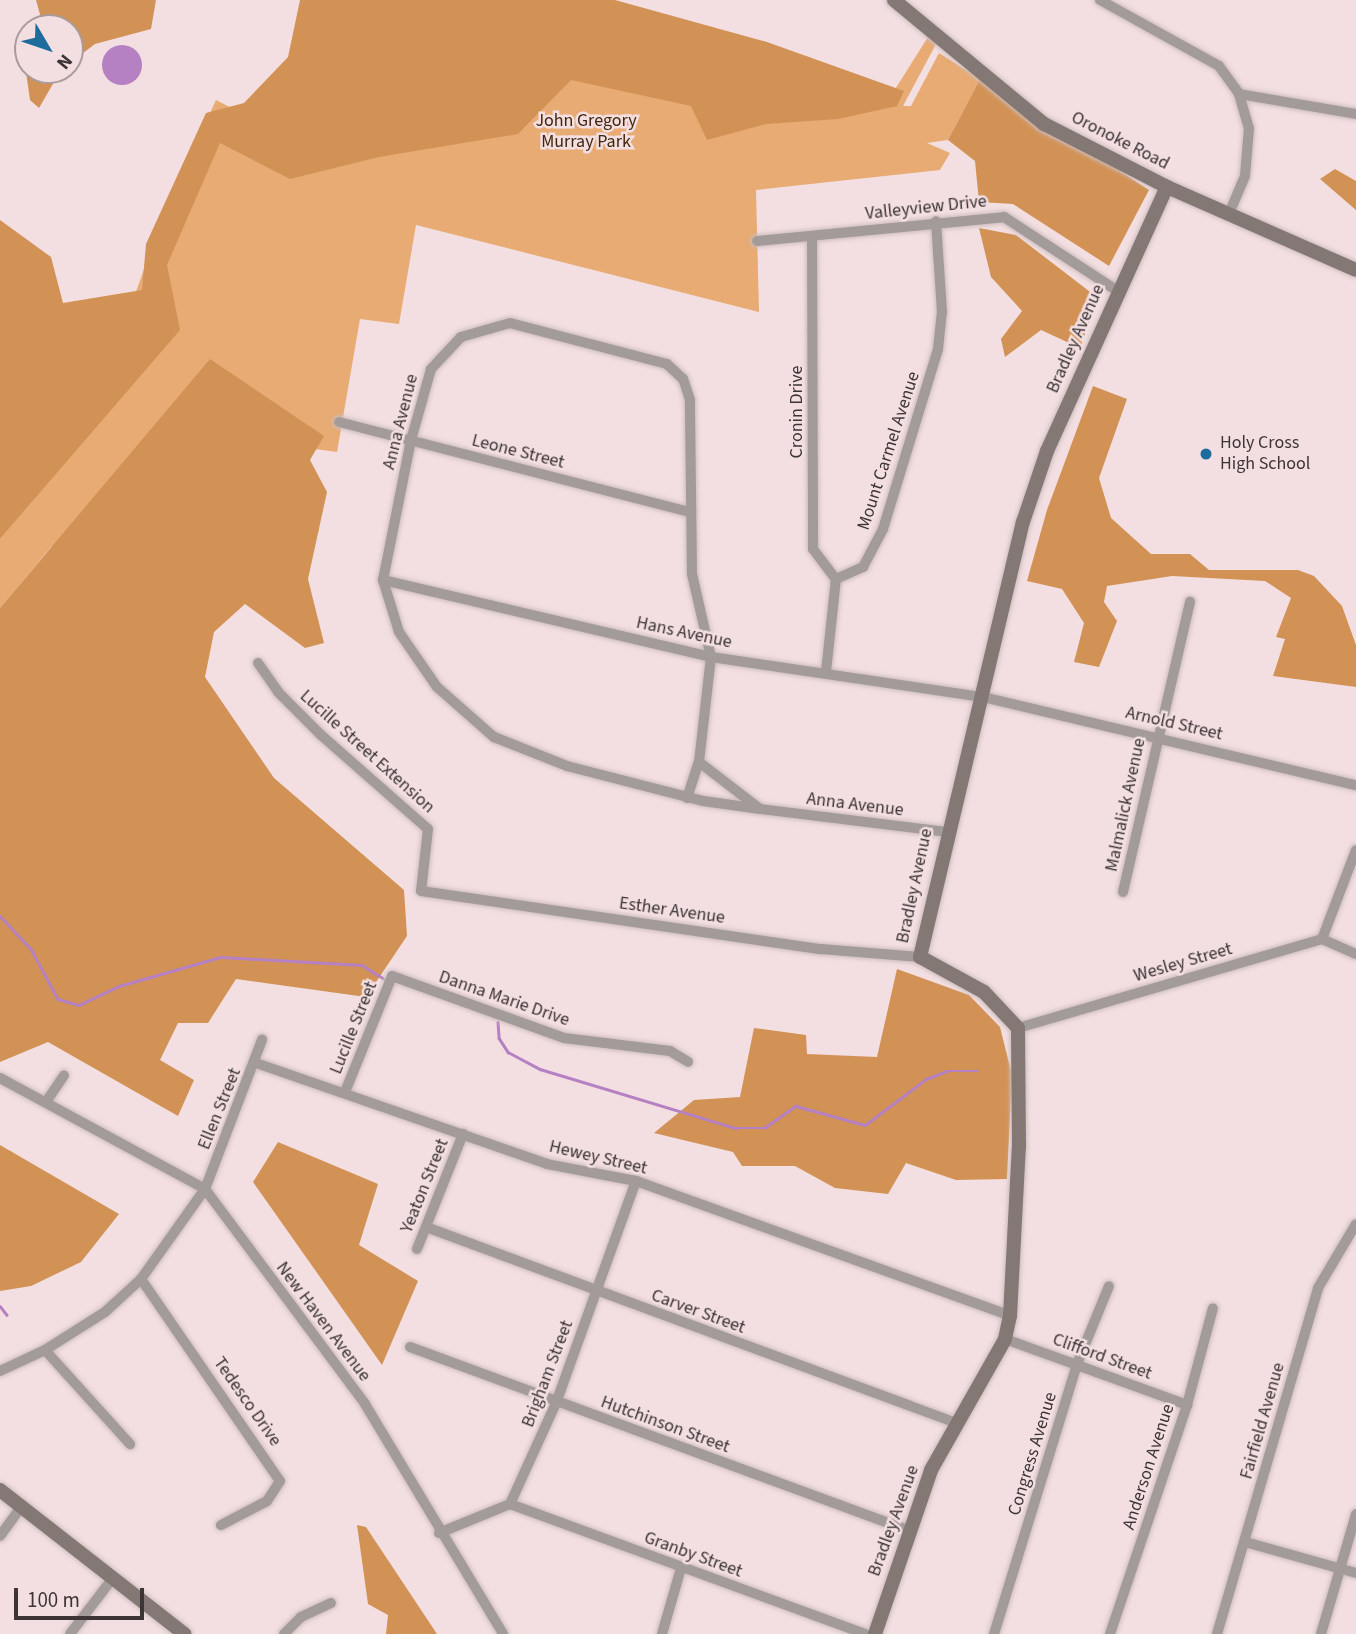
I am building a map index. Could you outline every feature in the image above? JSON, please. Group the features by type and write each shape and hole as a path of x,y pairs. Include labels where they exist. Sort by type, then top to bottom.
{"street":[{"path":"1100,0 1219,66 1239,94 1248,128 1245,176 1230,212"},
{"name":"Oronoke Road","path":"899,1 1044,124 1167,187 1230,212 1356,270"},
{"path":"1239,94 1356,114"},
{"name":"Bradley Avenue","path":"875,1634 931,1470 960,1424 1005,1339 1010,1316 1019,1146 1018,1028 984,992 919,957 946,832 984,697 1024,522 1039,475 1167,187"},
{"name":"Valleyview Drive","path":"757,241 813,237 936,221 1004,217 1119,292"},
{"name":"Mount Carmel Avenue","path":"836,579 863,567 883,529 938,349 942,312 936,221"},
{"name":"Cronin Drive","path":"813,237 813,549 836,579"},
{"name":"Anna Avenue","path":"687,798 699,762 711,657 692,574 690,400 682,379 667,364 510,323 461,337 431,369 411,440 383,580 399,632 437,687 494,737 566,766 687,798 946,832"},
{"name":"Leone Street","path":"339,422 690,512"},
{"path":"826,672 836,579"},
{"name":"Hans Avenue","path":"383,580 711,657 984,697"},
{"name":"Malmalick Avenue","path":"1123,892 1190,602"},
{"name":"Lucille Street Extension","path":"258,663 278,692 429,833 421,891"},
{"name":"Arnold Street","path":"984,697 1356,785"},
{"path":"699,762 760,809"},
{"path":"1356,850 1322,939 1356,954"},
{"name":"Esther Avenue","path":"421,891 821,948 919,957"},
{"name":"Wesley Street","path":"1018,1028 1322,939"},
{"name":"Danna Marie Drive","path":"392,976 565,1038 670,1051 688,1062"},
{"name":"Lucille Street","path":"345,1092 392,976"},
{"name":"Ellen Street","path":"0,1371 45,1350 105,1312 141,1279 205,1189 256,1063 262,1040"},
{"name":"Hewey Street","path":"256,1063 547,1164 636,1181 1010,1316"},
{"path":"46,1102 64,1075"},
{"name":"New Haven Avenue","path":"0,1078 205,1189 365,1404 439,1533 503,1634"},
{"name":"Yeaton Street","path":"417,1249 463,1134"},
{"name":"Brigham Street","path":"510,1504 556,1403 636,1181"},
{"name":"Fairfield Avenue","path":"1217,1634 1318,1288 1356,1224"},
{"name":"Carver Street","path":"426,1227 960,1424"},
{"name":"Tedesco Drive","path":"141,1279 280,1481 267,1501 220,1525"},
{"name":"Congress Avenue","path":"994,1634 1077,1364 1109,1286"},
{"name":"Anderson Avenue","path":"1110,1634 1187,1405 1213,1308"},
{"name":"Clifford Street","path":"1005,1339 1187,1405"},
{"name":"Hutchinson Street","path":"410,1347 556,1403 910,1531"},
{"path":"45,1350 130,1444"},
{"path":"0,1490 184,1634"},
{"path":"439,1533 510,1504"},
{"name":"Granby Street","path":"510,1504 866,1634"},
{"path":"0,1536 20,1508"},
{"path":"1321,1634 1356,1514"},
{"path":"1245,1542 1356,1573"},
{"path":"662,1634 681,1568"},
{"path":"70,1634 112,1579"},
{"path":"284,1634 301,1617 331,1603"}],"green space":[{"name":"John Gregory Murray Park","path":"308,0 892,94 928,37 936,44 903,106 911,106 939,53 980,79 948,140 927,143 950,153 940,170 756,190 759,312 416,225 399,324 360,319 337,452 279,444 51,547 0,608 0,539 83,442 162,218 216,100 290,138"}],"shaded area":[{"path":"36,0 156,0 151,29 95,44 84,52 84,14 40,14"},
{"path":"300,0 615,0 767,42 904,91 897,106 838,119 766,124 707,140 691,106 571,80 518,134 379,157 290,179 220,143 167,265 180,330 0,539 0,220 51,257 63,303 142,290 146,244 206,113 244,103 288,57"},
{"path":"122,45 130,46 136,51 141,57 141,73 136,79 130,84 122,85 114,84 108,79 103,73 102,65 103,57 108,51 114,46"},
{"path":"980,79 1149,190 1109,266 1013,204 979,202 975,161 948,140"},
{"path":"28,84 53,84 39,108 30,100"},
{"path":"1335,169 1356,181 1356,210 1320,179"},
{"path":"979,228 1016,235 1098,298 1080,348 1041,330 1005,357 1001,339 1022,311 991,277"},
{"path":"210,359 324,436 310,460 327,492 308,579 324,643 305,648 245,604 214,632 205,677 274,778 404,890 407,936 366,997 236,979 208,1023 178,1023 160,1060 194,1080 178,1116 48,1042 0,1062 0,608"},
{"path":"1093,386 1127,399 1099,478 1111,518 1151,554 1190,554 1209,570 1298,570 1314,576 1342,606 1356,645 1356,687 1273,676 1285,639 1276,637 1291,598 1265,581 1172,576 1107,586 1104,602 1117,621 1099,667 1074,662 1084,623 1062,589 1027,581 1047,510"},
{"path":"897,969 969,995 1000,1027 1012,1075 1007,1179 956,1180 906,1163 888,1194 835,1188 795,1166 742,1166 733,1152 654,1133 694,1100 740,1097 754,1028 806,1035 807,1054 877,1057"},
{"path":"278,1142 378,1184 359,1245 418,1281 382,1365 253,1182"},
{"path":"0,1145 119,1214 81,1262 31,1286 0,1291"},
{"path":"357,1525 366,1527 437,1634 386,1634 388,1615 368,1604"}],"waterway":[{"path":"0,916 31,949 58,999 79,1005 119,986 221,957 362,965 384,979"},
{"path":"498,1022 499,1038 508,1052 540,1069 736,1128 764,1128 796,1106 865,1125 926,1079 947,1071 978,1071"},
{"path":"0,1306 7,1315"}],"place":[{"name":"Holy Cross High School","path":"1206,454"}]}
